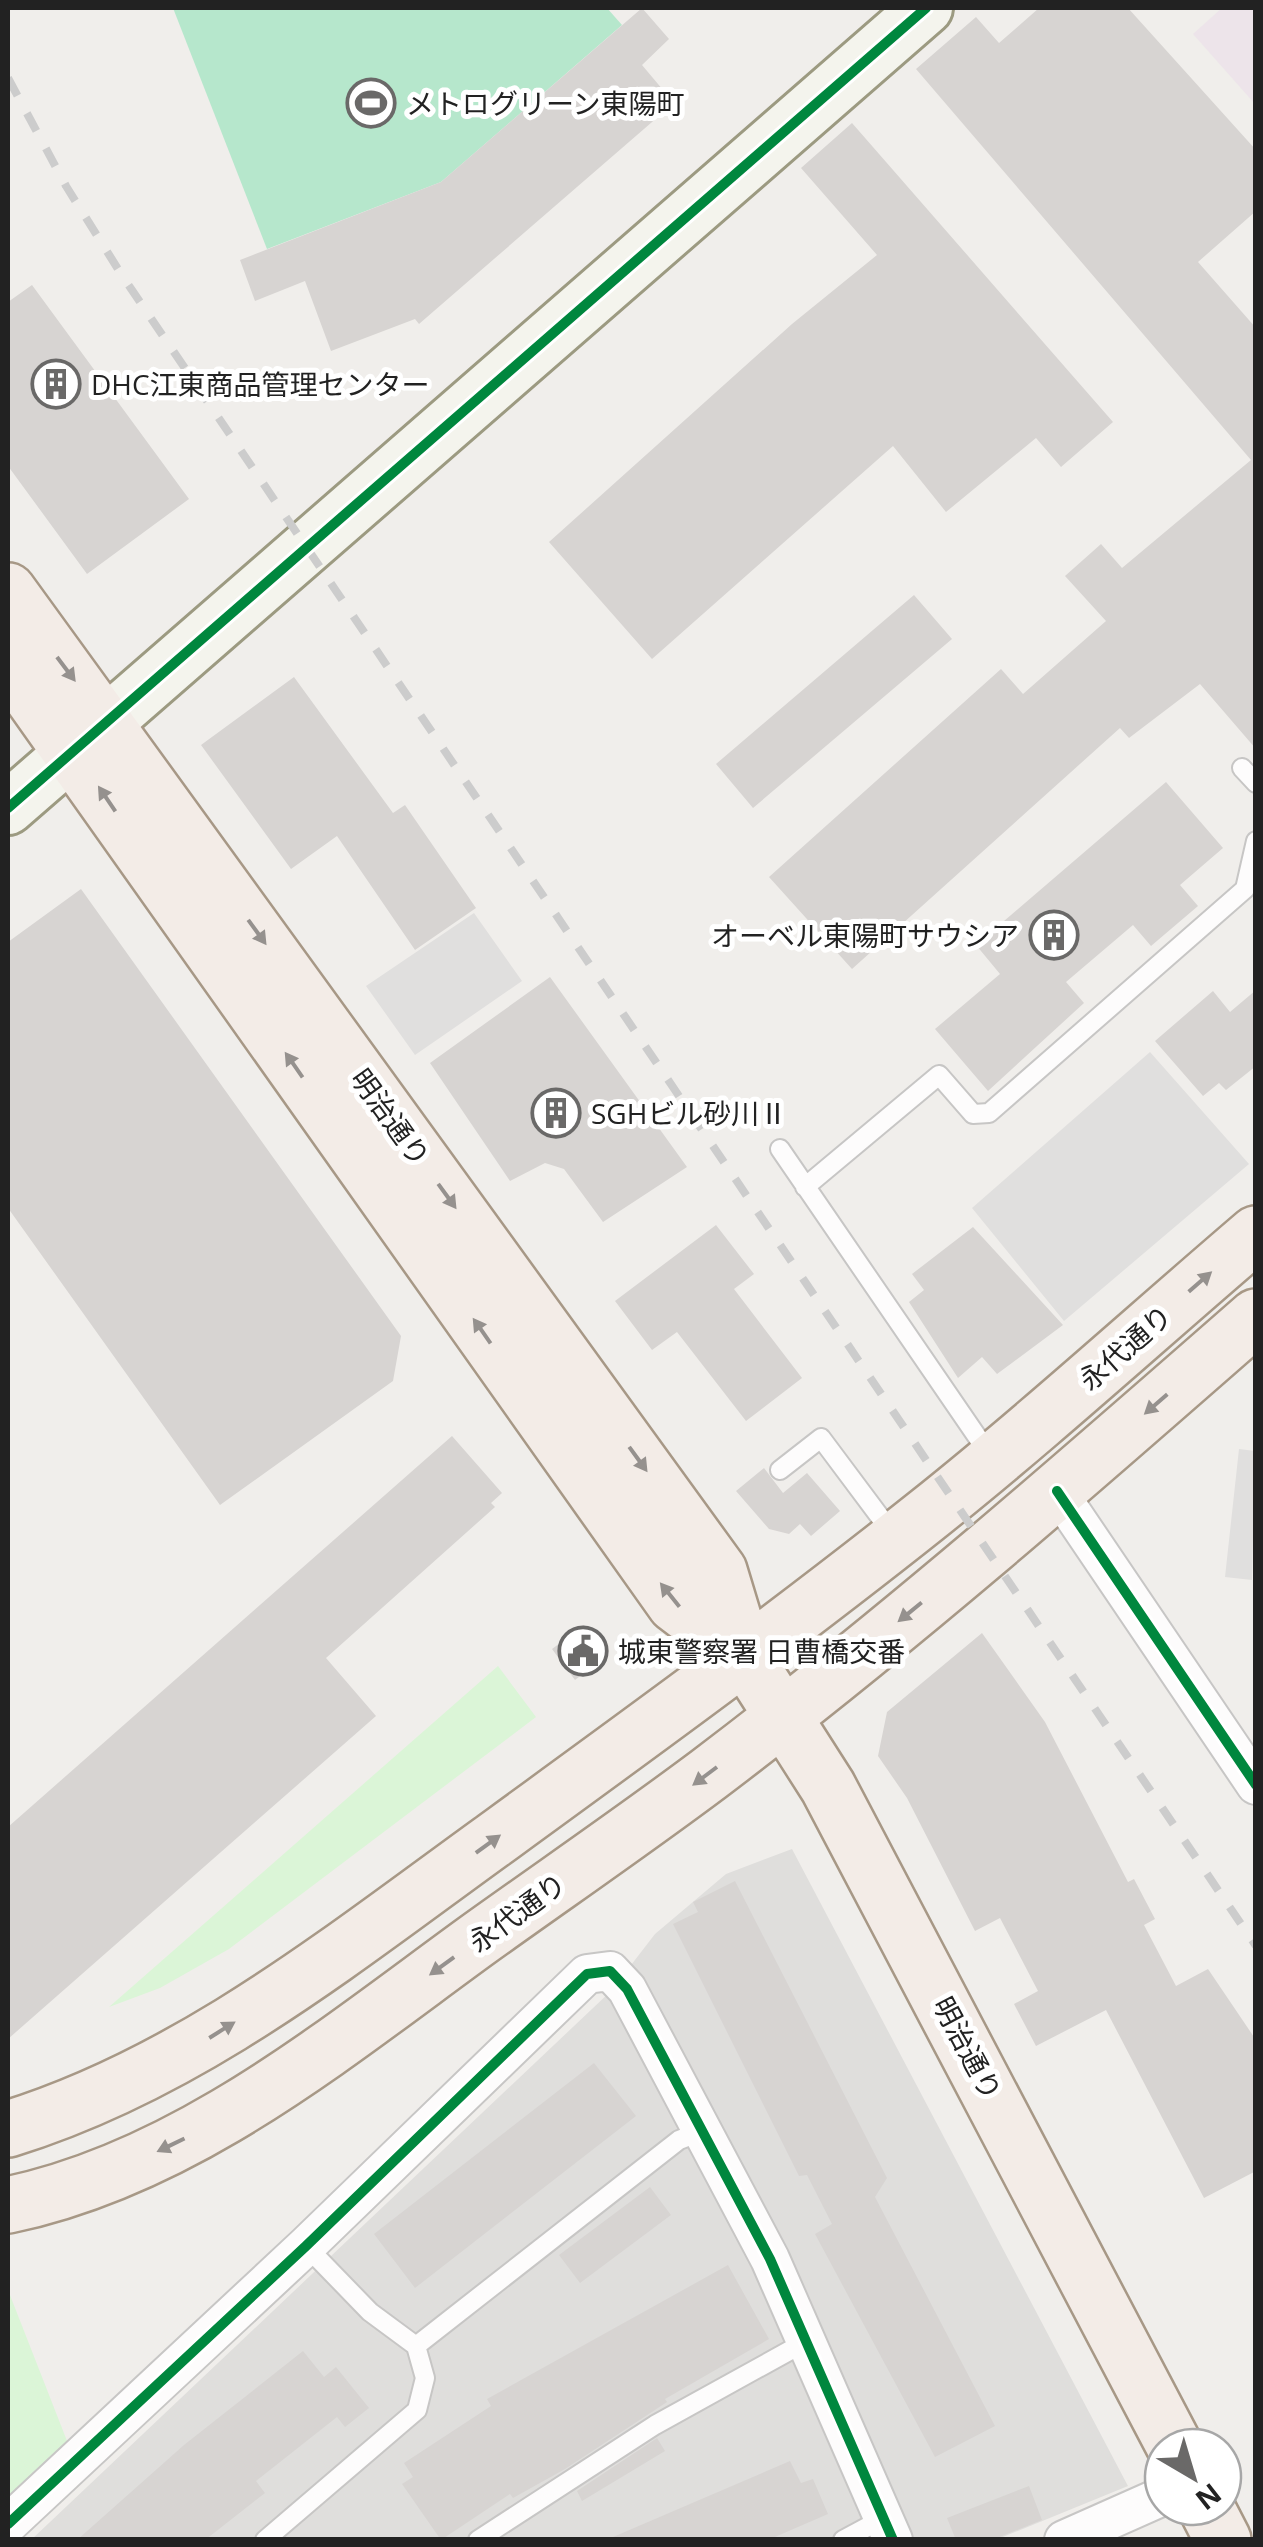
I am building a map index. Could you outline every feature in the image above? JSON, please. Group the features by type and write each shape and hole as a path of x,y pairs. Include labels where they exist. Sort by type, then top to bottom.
{"main road":[{"name":"明治通り","path":"8,591 90,738 675,1604 744,1658 828,1786 1165,2427"},
{"name":"明治通り","path":"8,663 90,738"},
{"name":"永代通り","path":"912,1528 1256,1234"},
{"name":"永代通り","path":"8,2205 96,2178 226,2116 358,2026 782,1716 1001,1539 1256,1317"},
{"path":"8,2130 64,2112 136,2081 226,2028 310,1972 744,1658 912,1528"}],"street":[{"path":"8,808 926,8"},
{"path":"1058,1491 1256,1784"},
{"path":"8,2524 306,2246 588,1974 610,1970 627,1989 808,2340 888,2529"},
{"path":"1064,2540 1143,2505"}],"lane":[{"path":"1242,768 1256,783"},
{"path":"805,1186 939,1075 973,1114 990,1113 1245,889 1256,841"},
{"path":"780,1150 994,1460"},
{"path":"780,1470 821,1438 912,1528"},
{"path":"416,2346 680,2140 700,2132"},
{"path":"265,2540 417,2410 425,2378 416,2346 370,2312 306,2246"},
{"path":"478,2540 654,2425 808,2340"},
{"path":"842,2540 888,2529"}],"shaded area":[{"path":"1222,8 1255,8 1255,104 1193,34"},
{"path":"474,913 522,981 415,1055 366,986"},
{"path":"1150,1052 1249,1164 1064,1321 972,1208"},
{"path":"1239,1449 1255,1451 1252,1580 1225,1577"},
{"path":"792,1849 1128,2486 998,2539 31,2540 611,1991 655,1934 726,1874"}],"green space":[{"name":"メトログリーン東陽町","path":"173,8 607,8 622,25 441,182 267,249"},
{"path":"498,1666 536,1717 229,1949 160,1988 109,2007"},
{"path":"8,2290 69,2446 8,2503"}],"building":[{"path":"642,8 669,39 642,65 674,103 419,324 415,319 331,351 305,281 255,301 240,260 441,182"},
{"path":"1039,8 1128,8 1256,150 1256,211 1198,262 1256,328 1256,749 1200,684 1129,738 1120,728 852,969 769,877 1001,669 1023,694 1106,621 1065,576 1101,544 1122,568 1251,460 916,69 976,17 999,43"},
{"path":"852,123 1113,422 1061,467 1036,438 946,512 893,446 652,659 549,542 792,324 877,255 801,168"},
{"name":"DHC江東商品管理センター","path":"32,285 189,499 87,574 8,466 8,302"},
{"path":"914,595 952,639 753,808 716,764"},
{"path":"294,677 393,813 405,805 476,908 415,950 337,836 291,869 201,745"},
{"name":"オーベル東陽町サウシア","path":"1166,782 1223,848 1180,885 1198,906 1151,946 1133,925 1066,982 1084,1003 988,1091 935,1029 1000,974 976,945"},
{"path":"81,889 401,1336 393,1381 220,1505 8,1208 8,942"},
{"name":"SGHビル砂川Ⅱ","path":"550,977 687,1167 603,1222 564,1169 545,1163 510,1181 430,1063"},
{"path":"1256,990 1256,1066 1226,1090 1219,1083 1203,1096 1155,1041 1213,991 1230,1012"},
{"path":"716,1225 754,1274 734,1289 802,1378 746,1421 677,1332 652,1350 615,1301"},
{"path":"973,1227 1063,1325 997,1374 982,1357 958,1378 909,1302 924,1290 912,1274"},
{"path":"452,1436 502,1493 491,1503 495,1507 326,1658 376,1716 8,2039 8,1827"},
{"path":"764,1468 783,1493 807,1473 840,1511 811,1536 800,1524 789,1534 769,1529 736,1491"},
{"path":"584,1625 608,1655 575,1680 552,1649"},
{"path":"982,1633 1045,1722 1128,1882 1134,1879 1155,1919 1144,1925 1176,1986 1208,1969 1256,2040 1256,2171 1204,2198 1106,2010 1036,2046 1014,2004 1038,1991 1000,1918 975,1931 907,1798 878,1756 887,1712"},
{"path":"735,1881 887,2178 875,2197 995,2426 935,2457 815,2234 832,2224 807,2175 799,2176 673,1924 698,1912 693,1902"},
{"path":"594,2063 636,2116 415,2288 374,2234"},
{"path":"650,2187 671,2215 580,2283 559,2255"},
{"path":"728,2265 769,2339 665,2399 667,2402 565,2469 513,2498 510,2494 441,2540 402,2484 413,2477 404,2463 491,2406 487,2399"},
{"path":"303,2351 324,2377 336,2367 369,2408 345,2427 337,2417 256,2481 265,2493 205,2540 77,2540 184,2445"},
{"path":"657,2438 665,2451 582,2501 577,2491"},
{"path":"790,2461 801,2483 813,2479 828,2514 768,2540 606,2540"},
{"path":"1029,2486 1042,2520 992,2540 956,2540 947,2518"}],"railway":[{"path":"8,78 66,186 123,277 1256,1946"}],"cycle path":[{"path":"8,808 926,8"},
{"path":"1057,1491 1256,1785"},
{"path":"8,2524 306,2246 587,1974 610,1971 627,1989 770,2259 893,2540"}],"place":[{"name":"メトログリーン東陽町","path":"371,103"},
{"name":"DHC江東商品管理センター","path":"56,384"},
{"name":"オーベル東陽町サウシア","path":"1054,935"},
{"name":"SGHビル砂川Ⅱ","path":"556,1113"},
{"name":"城東警察署 日曹橋交番","path":"583,1651"}]}
